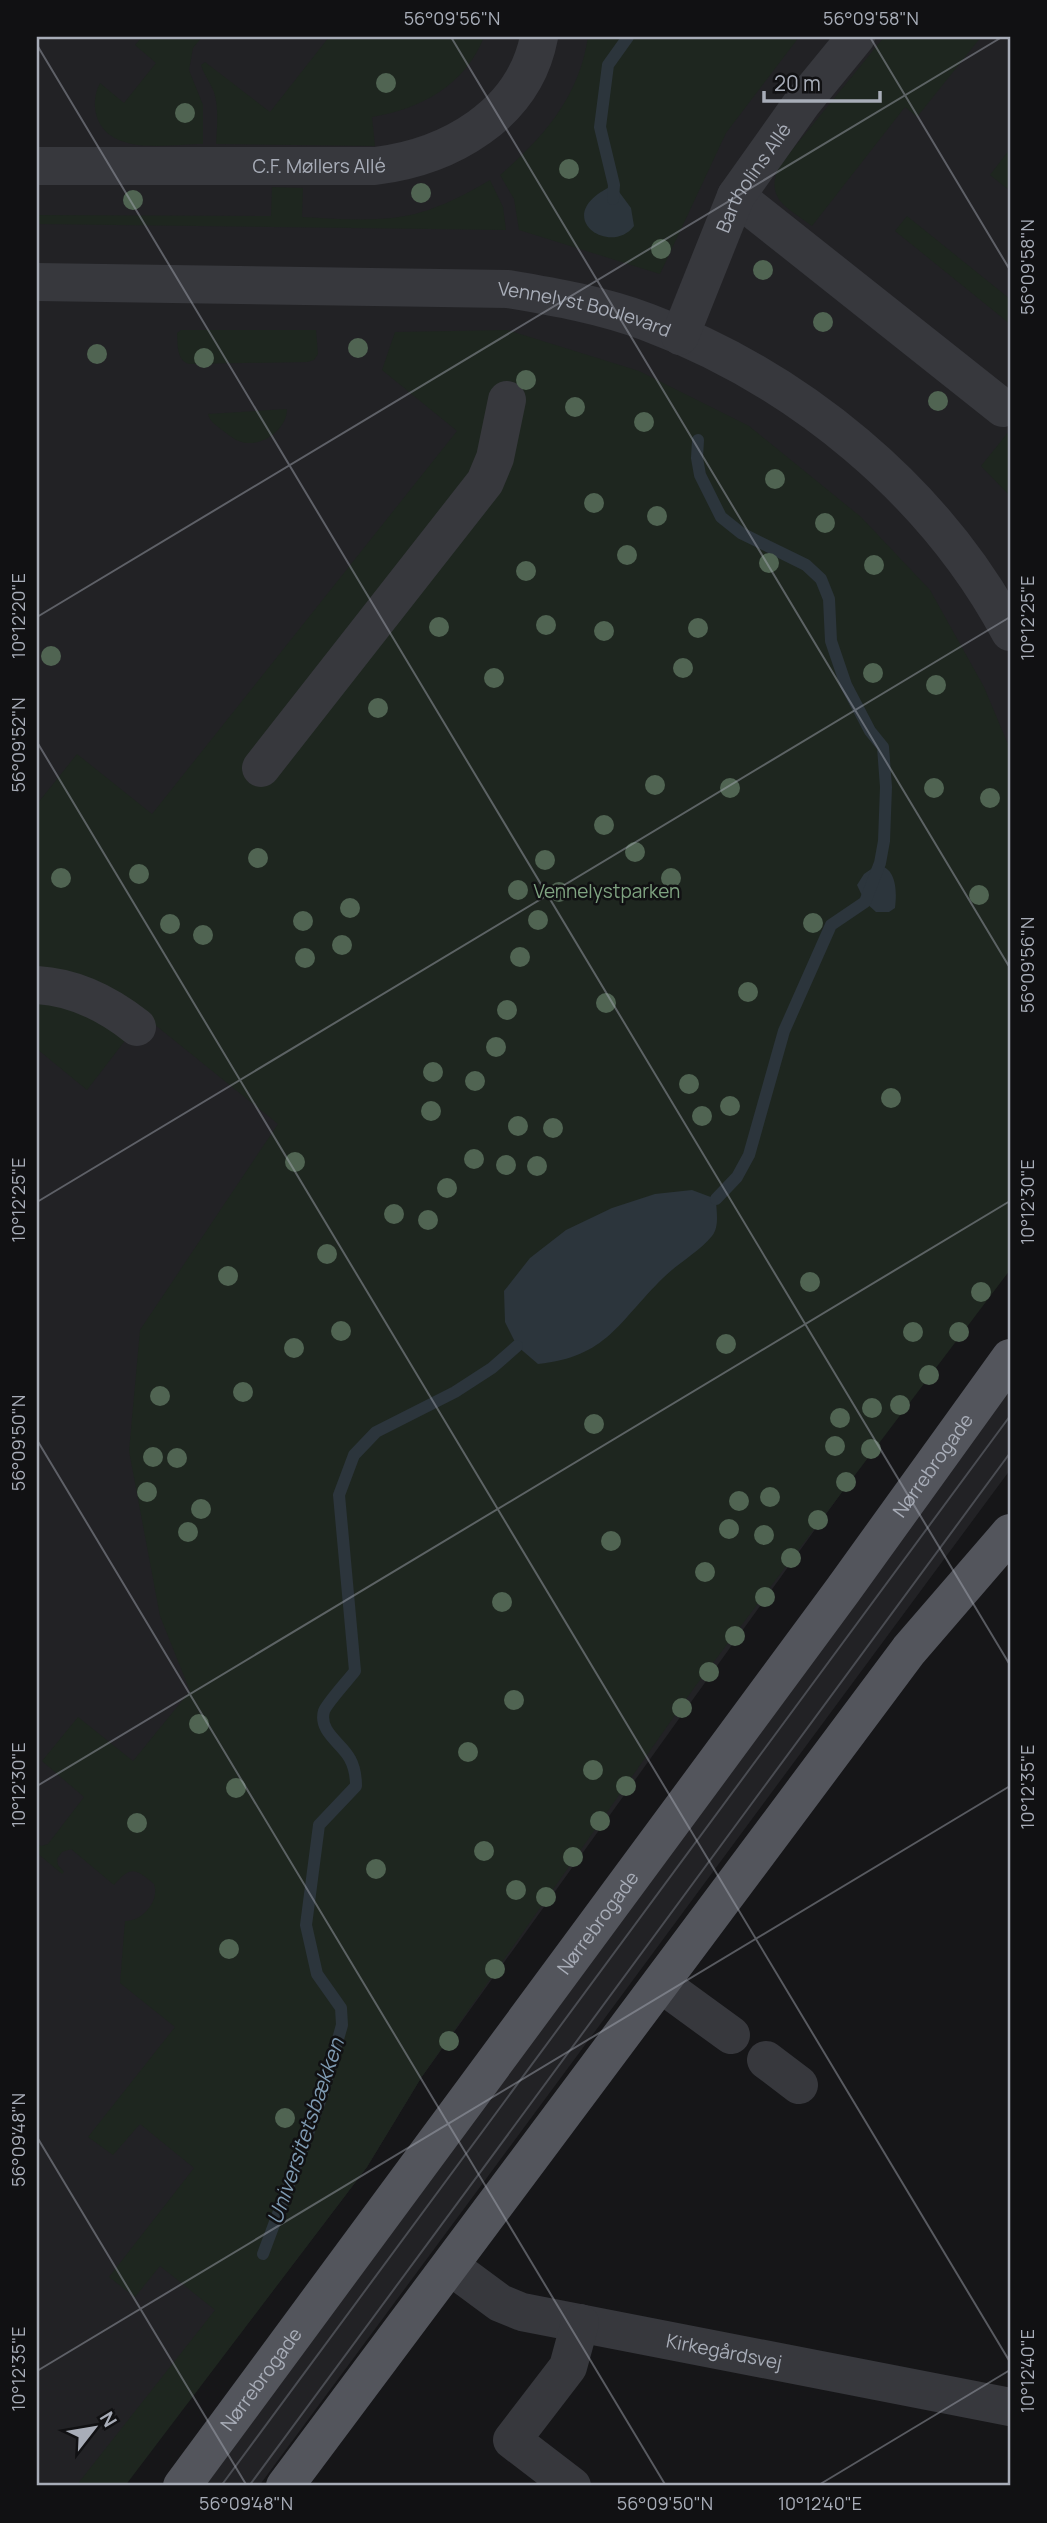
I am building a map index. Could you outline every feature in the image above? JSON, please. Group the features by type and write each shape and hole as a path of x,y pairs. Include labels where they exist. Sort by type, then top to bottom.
{"main road":[{"name":"Nørrebrogade","path":"182,2486 835,1601 1010,1358"},
{"path":"285,2486 909,1650 1010,1533"}],"street":[{"name":"C.F. Møllers Allé","path":"37,166 375,166 399,163 454,144 484,126 511,97 535,59 539,37"},
{"name":"Bartholins Allé","path":"680,336 736,196 802,103 856,37"},
{"path":"736,196 1003,408"},
{"name":"Vennelyst Boulevard","path":"37,282 508,289 581,302 645,321 763,378 839,432 908,494 936,525 961,556 1010,632"},
{"path":"261,768 485,482 495,458 507,400"},
{"path":"37,985 61,986 114,1009 137,1027"},
{"path":"660,1984 731,2035"},
{"path":"766,2060 799,2085"},
{"name":"Kirkegårdsvej","path":"450,2266 500,2303 522,2312 1010,2407"},
{"path":"572,2486 512,2440 568,2367 580,2323"}],"shaded area":[{"name":"Vennelystparken","path":"37,37 1010,37 1010,1258 421,2078 367,2167 124,2486 37,2486"},
{"path":"614,185 631,208 634,226 624,235 599,235 590,229 585,220 585,209 595,197"},
{"path":"877,865 889,870 894,881 895,908 889,912 876,912 865,902 857,885 864,874"},
{"path":"692,1190 716,1199 717,1223 712,1236 663,1278 610,1335 580,1354 538,1364 517,1346 505,1322 504,1291 530,1258 566,1230 612,1208 655,1194"},
{"path":"1010,1390 1010,1470 259,2486 205,2486"}],"green space":[{"path":"142,37 202,37 193,48 189,70 203,105 203,144 144,146 130,143 117,139 106,131 98,120 95,101 100,83 124,103 156,63 135,45"},
{"path":"329,37 484,37 465,69 439,92 408,108 372,117 375,146 216,144 216,98 201,65 205,62 270,112"},
{"path":"588,37 799,37 726,133 660,274 519,230 514,199 500,175 545,130 568,97 577,79"},
{"path":"884,37 981,37 917,117 905,107 812,226 787,208 777,195 775,178 779,166"},
{"path":"1010,149 1010,191 990,175"},
{"path":"490,180 503,207 506,230 37,224 37,215 271,216 272,187 303,188 302,217 354,220 393,218 438,206"},
{"path":"907,216 1010,299 1010,324 895,231"},
{"path":"181,330 316,330 318,354 314,360 307,362 189,364 182,359 178,351 177,333"},
{"name":"Vennelystparken","path":"507,330 639,371 749,426 861,517 930,590 984,687 1010,749 1010,1270 694,1688 421,2078 367,2167 125,2486 76,2486 215,2310 160,2266 135,2297 109,2277 194,2168 140,2124 113,2155 88,2137 175,2027 120,1983 125,1921 138,1918 148,1909 154,1897 154,1884 134,1871 125,1874 114,1885 71,1849 62,1852 57,1859 64,1872 62,1874 37,1853 37,1843 41,1846 48,1844 84,1797 42,1761 78,1717 133,1761 190,1691 160,1616 129,1451 140,1330 278,1124 144,1016 87,1090 37,1049 37,804 77,754 152,814 457,431 382,370 395,332"},
{"path":"287,409 283,422 274,434 255,443 234,439 214,423 208,414"},
{"path":"1010,430 1010,496 981,466"}],"waterway":[{"name":"Universitetsbækken","path":"613,199 614,185 600,127 608,65 628,37"},
{"name":"Universitetsbækken","path":"698,440 700,475 721,517 741,533 806,565 821,579 829,599 831,641 846,685 870,731 883,747 886,787 884,841 880,863 865,902 831,925 784,1031 749,1155 737,1177 716,1199"},
{"name":"Universitetsbækken","path":"263,2254 322,2096 342,2025 341,2008 317,1974 306,1925 319,1825 356,1786 352,1762 328,1731 323,1718 326,1707 355,1671 339,1495 354,1455 376,1432 455,1392 492,1368 517,1346"}],"tram line":[{"path":"221,2486 1010,1416"},
{"path":"249,2486 1010,1453"}]}
